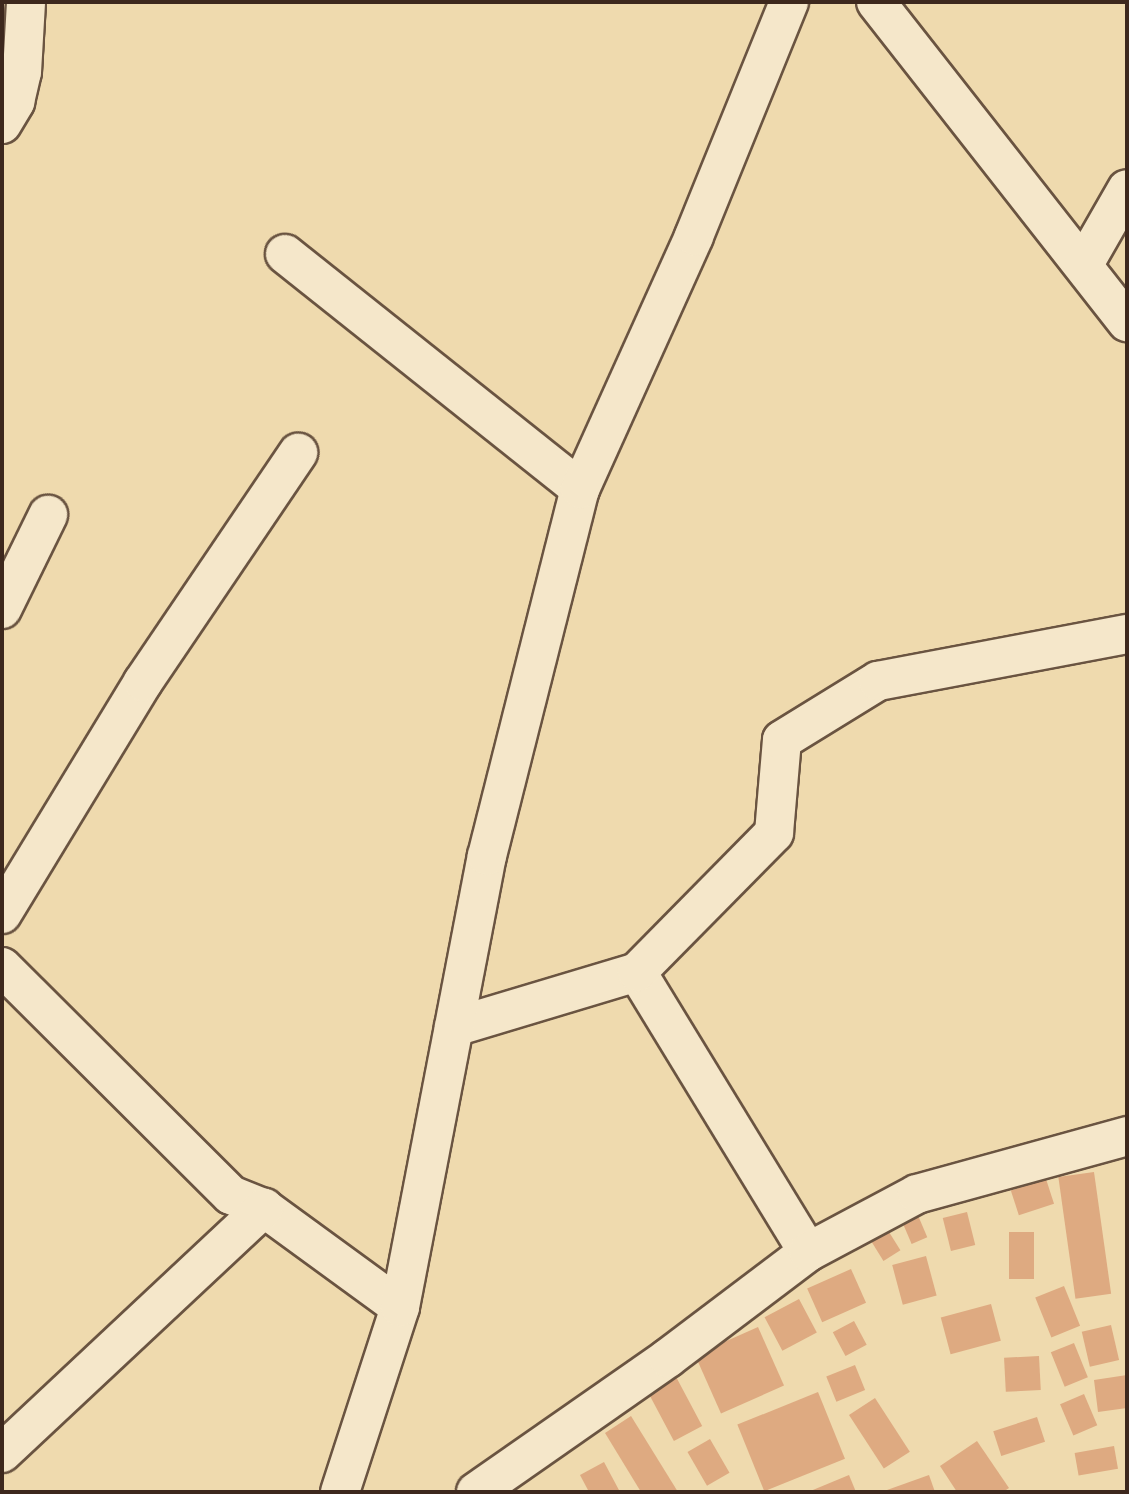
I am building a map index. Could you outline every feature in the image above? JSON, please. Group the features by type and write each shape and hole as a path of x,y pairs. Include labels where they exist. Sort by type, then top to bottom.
{"street":[{"path":"2,124 15,102 22,72 26,2"},
{"path":"340,1492 400,1307 486,856 580,489 694,236 789,2"},
{"path":"876,2 1127,322"},
{"path":"1084,264 1127,189"},
{"path":"285,254 580,489"},
{"path":"2,914 143,682 298,453"},
{"path":"2,610 48,515"},
{"path":"454,1027 636,972 774,833 782,740 878,681 1127,634"},
{"path":"2,967 231,1195 264,1208 400,1307"},
{"path":"636,972 808,1252"},
{"path":"476,1492 668,1358 808,1252 917,1194 1127,1136"},
{"path":"8,1439 264,1208"}],"building":[{"path":"1094,1172 1111,1294 1075,1299 1058,1177"},
{"path":"1046,1179 1054,1204 1019,1215 1011,1190"},
{"path":"914,1206 927,1237 912,1244 898,1213"},
{"path":"967,1212 975,1245 951,1251 943,1218"},
{"path":"884,1224 900,1250 883,1261 867,1235"},
{"path":"1009,1232 1034,1232 1034,1279 1009,1279"},
{"path":"926,1256 937,1296 903,1305 892,1265"},
{"path":"851,1269 866,1303 822,1322 807,1289"},
{"path":"1064,1286 1080,1326 1051,1337 1035,1298"},
{"path":"799,1299 817,1333 782,1351 765,1317"},
{"path":"991,1304 1001,1341 951,1354 941,1317"},
{"path":"854,1321 867,1345 845,1356 833,1332"},
{"path":"1111,1325 1119,1360 1090,1367 1082,1332"},
{"path":"758,1327 784,1385 721,1414 695,1355"},
{"path":"1074,1343 1088,1377 1065,1387 1051,1352"},
{"path":"1039,1356 1041,1390 1006,1392 1004,1358"},
{"path":"855,1365 865,1390 836,1402 826,1377"},
{"path":"674,1373 702,1426 674,1441 646,1388"},
{"path":"1127,1375 1127,1408 1098,1412 1094,1380"},
{"path":"818,1392 845,1459 764,1491 737,1425"},
{"path":"1084,1394 1097,1425 1073,1435 1060,1404"},
{"path":"875,1398 910,1452 884,1469 849,1415"},
{"path":"631,1416 678,1492 641,1492 605,1433"},
{"path":"1037,1417 1045,1442 1001,1456 993,1431"},
{"path":"710,1439 730,1473 707,1486 687,1452"},
{"path":"977,1441 1009,1488 1003,1492 957,1492 940,1466"},
{"path":"1114,1446 1118,1469 1079,1476 1075,1453"},
{"path":"604,1462 620,1492 589,1492 580,1475"},
{"path":"849,1475 856,1492 808,1492"},
{"path":"929,1475 935,1492 887,1490"}]}
